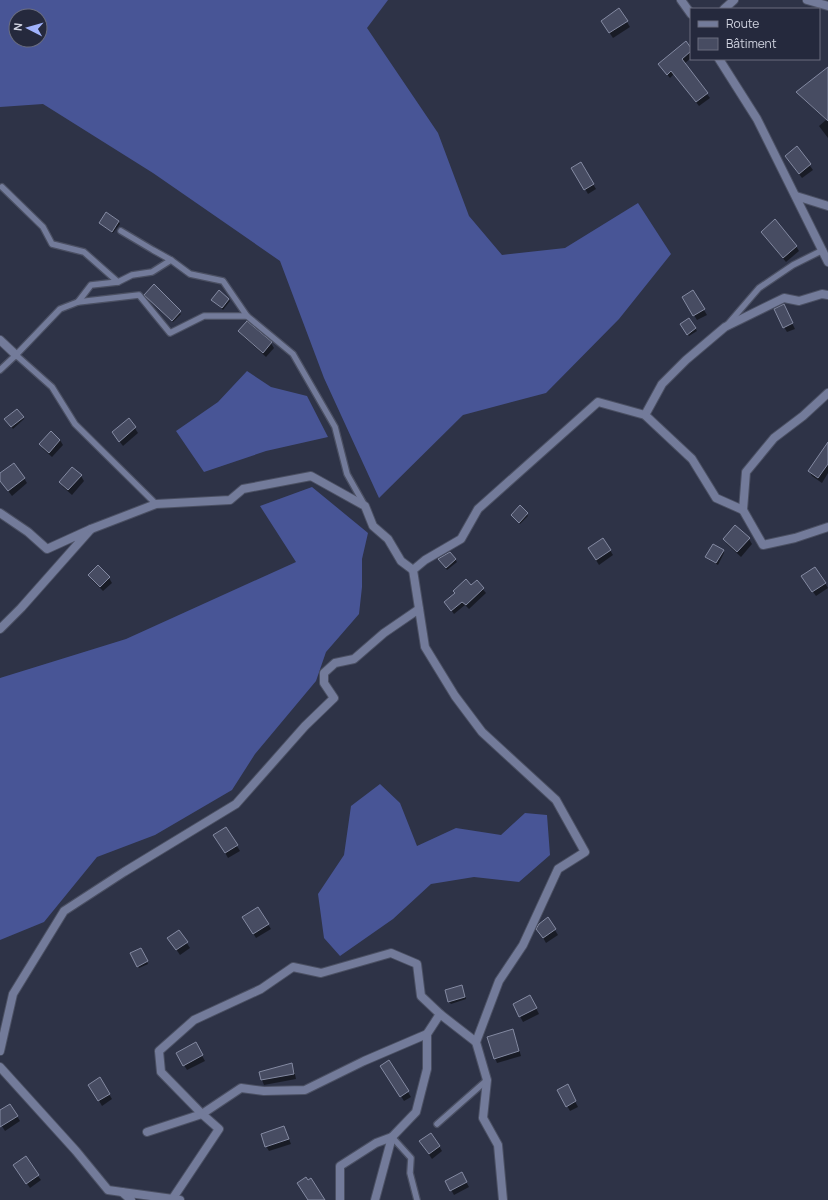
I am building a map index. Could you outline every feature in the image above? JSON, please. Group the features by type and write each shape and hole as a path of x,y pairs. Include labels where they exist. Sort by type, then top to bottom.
{"street":[{"path":"681,0 690,13"},
{"path":"725,8 734,0"},
{"path":"806,0 828,6"},
{"path":"720,60 757,120 828,262"},
{"path":"796,196 828,206"},
{"path":"645,415 662,384 686,360 725,327 784,298 799,301 822,294 828,295"},
{"path":"0,340 16,355"},
{"path":"742,510 746,472 774,438 803,416 828,393"},
{"path":"413,570 425,560 461,539 478,509 598,402 645,415 692,459 716,498 742,510 763,545 796,538 828,527"},
{"path":"0,513 28,532 47,549 91,529 156,504 230,500 243,489 311,476 365,506 373,526 388,539 401,561 413,570 425,647 455,696 482,732 556,800 585,852 558,869 523,945 500,981 476,1042"},
{"path":"0,629 21,608 91,529"},
{"path":"0,1051 13,994 64,911 124,872 236,804 305,726 334,698 324,683 324,673 335,663 354,658 384,633 419,609"},
{"path":"0,1067 76,1151 108,1190 176,1199 219,1129 202,1114 161,1072 160,1051 194,1020 261,989 293,967 321,973 391,953 417,964 421,996 440,1014 476,1042 487,1080 483,1118 498,1145 503,1200"},
{"path":"340,1200 340,1166 376,1143 392,1137 416,1112 427,1069 428,1034 440,1014"},
{"path":"147,1132 202,1114 241,1088 264,1091 305,1090 428,1034"},
{"path":"375,1200 392,1137"},
{"path":"122,1192 131,1200"}],"lane":[{"path":"2,187 44,227 52,244 84,252 118,282"},
{"path":"121,231 171,260 190,274 224,281 247,316 293,354 335,427 347,474 365,506"},
{"path":"725,327 759,288 793,265 823,250"},
{"path":"78,302 91,284 118,282 132,275 152,272 171,260"},
{"path":"0,370 60,310 78,302 139,295 170,333 204,316 247,316"},
{"path":"16,355 52,388 75,424 156,504"},
{"path":"437,1124 487,1080"},
{"path":"392,1137 411,1158 410,1173 417,1200"}],"shaded area":[{"path":"0,0 388,0 367,28 438,133 469,216 502,255 565,248 638,203 671,254 619,319 546,393 463,415 379,498 324,378 280,261 153,173 43,104 0,107"},
{"path":"247,371 271,387 307,396 328,437 266,451 204,472 176,431 218,402"},
{"path":"312,487 368,533 362,559 362,587 359,614 326,652 316,681 255,754 232,790 155,835 97,857 44,922 0,940 0,678 126,639 296,562 260,506"},
{"path":"380,784 400,803 417,846 456,828 501,835 525,813 547,815 550,855 519,882 474,877 431,884 393,919 340,956 324,938 318,894 344,855 351,806"}],"building":[{"path":"619,8 628,21 609,33 601,21"},
{"path":"686,41 690,47 690,52 682,59 708,93 696,102 671,71 667,75 658,64"},
{"path":"828,67 828,121 796,92"},
{"path":"797,146 811,164 799,174 785,156"},
{"path":"581,162 594,184 584,190 571,168"},
{"path":"106,212 119,221 112,232 99,223"},
{"path":"775,219 797,246 783,258 761,232"},
{"path":"154,284 181,311 172,321 144,295"},
{"path":"219,290 229,299 222,308 211,300"},
{"path":"693,290 705,309 693,316 682,297"},
{"path":"784,304 793,323 783,328 774,309"},
{"path":"689,318 696,328 687,335 680,324"},
{"path":"247,321 272,342 263,353 238,331"},
{"path":"17,409 24,417 11,427 4,419"},
{"path":"129,418 136,427 119,442 112,432"},
{"path":"51,431 60,440 49,453 39,444"},
{"path":"828,442 828,464 818,478 808,471"},
{"path":"14,463 25,478 8,491 0,481 0,473"},
{"path":"72,467 82,475 68,490 59,482"},
{"path":"520,505 528,513 519,523 511,515"},
{"path":"735,525 750,538 737,552 723,539"},
{"path":"603,538 611,550 596,560 588,548"},
{"path":"713,544 724,550 716,563 705,557"},
{"path":"450,552 456,559 446,568 438,559"},
{"path":"98,565 110,577 100,587 88,575"},
{"path":"815,567 826,583 812,592 801,576"},
{"path":"466,579 471,585 477,580 484,588 466,605 462,602 451,611 444,602 455,593 453,591"},
{"path":"226,827 238,845 225,853 213,835"},
{"path":"258,907 269,924 253,934 242,917"},
{"path":"548,917 556,929 543,938 536,929 539,924"},
{"path":"179,930 188,942 176,950 167,938"},
{"path":"141,948 148,961 137,967 130,953"},
{"path":"462,985 465,997 448,1002 445,990"},
{"path":"530,995 537,1008 519,1017 513,1004"},
{"path":"513,1029 519,1051 494,1059 487,1037"},
{"path":"196,1042 203,1055 183,1066 176,1053"},
{"path":"389,1060 409,1091 400,1097 380,1066"},
{"path":"292,1063 294,1074 261,1080 259,1072"},
{"path":"100,1077 110,1094 98,1101 88,1085"},
{"path":"568,1084 576,1101 566,1107 557,1090"},
{"path":"10,1104 18,1116 0,1127 0,1110"},
{"path":"284,1126 289,1139 265,1147 261,1134"},
{"path":"431,1133 440,1146 429,1154 419,1141"},
{"path":"26,1156 39,1175 26,1184 13,1165"},
{"path":"462,1172 467,1182 450,1191 445,1181"},
{"path":"306,1177 308,1180 311,1178 325,1200 308,1200 297,1183"}]}
